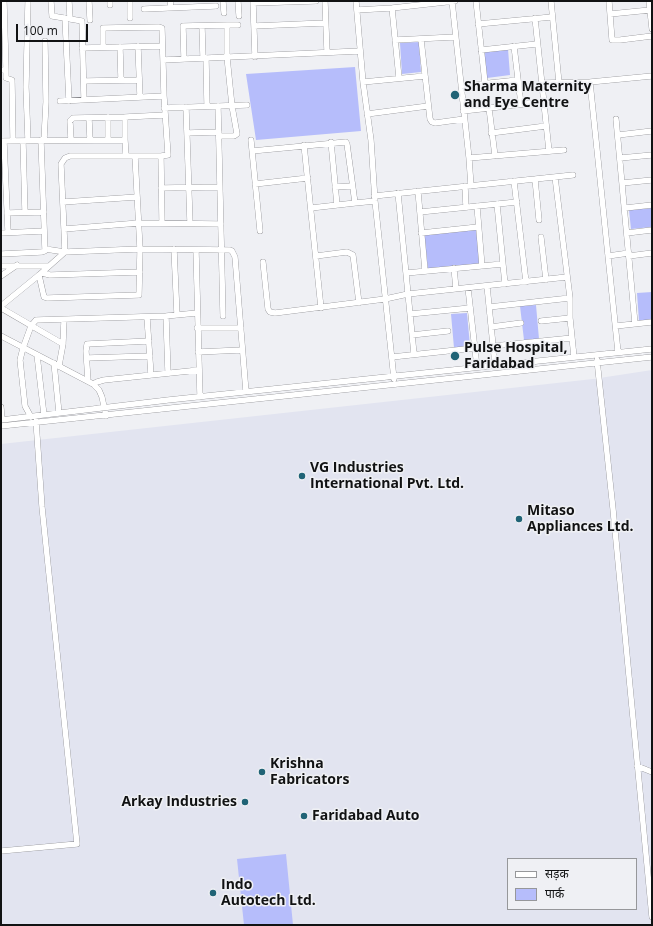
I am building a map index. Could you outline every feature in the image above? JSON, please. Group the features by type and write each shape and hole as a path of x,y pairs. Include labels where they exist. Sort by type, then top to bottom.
{"street":[{"path":"4,1 3,70 6,78 12,80 13,141"},
{"path":"25,212 28,1"},
{"path":"51,1 52,16 82,21 84,100"},
{"path":"69,1 69,101"},
{"path":"89,1 90,20"},
{"path":"130,1 130,18"},
{"path":"152,1 152,8"},
{"path":"224,1 224,13"},
{"path":"238,1 239,16"},
{"path":"255,57 253,2 316,1"},
{"path":"324,1 327,52"},
{"path":"356,1 363,82 371,140 374,198 395,385"},
{"path":"452,1 469,158 466,208"},
{"path":"357,10 456,1"},
{"path":"476,1 485,83"},
{"path":"551,1 559,83"},
{"path":"609,1 612,40 652,36"},
{"path":"649,1 652,29"},
{"path":"144,9 170,4 207,4 216,6"},
{"path":"392,8 399,78"},
{"path":"610,14 650,10"},
{"path":"478,24 552,17"},
{"path":"535,18 548,151"},
{"path":"254,26 325,23"},
{"path":"184,59 183,26 238,25"},
{"path":"202,26 207,106"},
{"path":"187,133 236,136 237,132 232,106 227,57 227,26"},
{"path":"63,344 1,307 64,252 61,164 65,158 70,156 168,155 164,108 162,28 103,28 103,47"},
{"path":"396,40 456,37"},
{"path":"421,39 430,119 435,124 464,119"},
{"path":"45,41 46,102 43,140 45,249"},
{"path":"481,50 538,44"},
{"path":"138,46 140,97"},
{"path":"82,48 162,46"},
{"path":"514,46 520,104"},
{"path":"120,47 121,80"},
{"path":"163,60 255,57 360,51"},
{"path":"363,82 425,76"},
{"path":"542,83 590,82 652,76"},
{"path":"84,81 139,80"},
{"path":"461,86 518,80"},
{"path":"590,82 618,352"},
{"path":"60,101 164,96"},
{"path":"463,111 543,102"},
{"path":"164,108 247,105"},
{"path":"218,106 223,316"},
{"path":"367,114 428,106"},
{"path":"186,107 190,223"},
{"path":"489,108 495,156"},
{"path":"71,140 71,119 165,115"},
{"path":"108,117 108,140"},
{"path":"125,117 126,156"},
{"path":"89,118 90,140"},
{"path":"616,119 635,324"},
{"path":"491,133 546,126"},
{"path":"618,135 652,131"},
{"path":"8,232 2,141 125,140"},
{"path":"251,140 260,230"},
{"path":"252,151 343,141 347,144 355,203"},
{"path":"331,142 337,205"},
{"path":"304,145 321,308"},
{"path":"469,158 564,150"},
{"path":"620,158 652,155"},
{"path":"40,274 44,296 47,298 137,296 140,293 140,249 136,156"},
{"path":"161,156 162,223"},
{"path":"311,208 355,203 398,193 573,175"},
{"path":"555,177 570,298 570,318 574,358"},
{"path":"255,184 308,178"},
{"path":"535,179 540,220"},
{"path":"622,183 652,180"},
{"path":"514,181 526,282"},
{"path":"335,187 352,186"},
{"path":"161,188 220,187"},
{"path":"418,191 425,271"},
{"path":"398,193 414,354"},
{"path":"63,202 137,197"},
{"path":"420,212 516,202"},
{"path":"497,204 505,284"},
{"path":"624,208 652,205"},
{"path":"477,206 482,266"},
{"path":"7,213 44,212"},
{"path":"64,229 162,223 221,224"},
{"path":"421,232 478,227"},
{"path":"627,233 652,230"},
{"path":"1,233 44,231"},
{"path":"541,237 546,280"},
{"path":"1,254 42,252 45,249 64,252 140,249 232,251 235,257 246,392"},
{"path":"174,249 177,315"},
{"path":"196,250 200,397"},
{"path":"316,256 347,252 353,255 359,303"},
{"path":"608,256 652,253"},
{"path":"263,262 268,309 270,312 275,313 359,303 408,294 567,277"},
{"path":"406,272 503,264"},
{"path":"1,276 18,265"},
{"path":"1,266 49,266"},
{"path":"454,268 456,289"},
{"path":"40,274 140,272"},
{"path":"487,286 495,365"},
{"path":"468,288 477,367"},
{"path":"489,307 570,298"},
{"path":"410,314 470,308"},
{"path":"1,850 77,844 42,507 36,423 25,406 20,360 23,348 36,320 147,317 197,313"},
{"path":"166,316 168,373"},
{"path":"147,317 151,375"},
{"path":"540,321 570,318"},
{"path":"58,413 56,364 63,344 64,320"},
{"path":"616,326 652,322"},
{"path":"491,327 520,323"},
{"path":"197,328 241,328"},
{"path":"412,335 448,331"},
{"path":"1,336 90,383 99,390 105,407 106,416"},
{"path":"493,346 572,338"},
{"path":"90,383 87,358 87,346 89,343 149,341"},
{"path":"392,357 474,348"},
{"path":"1,407 2,420 105,407 652,349"},
{"path":"198,352 242,350"},
{"path":"596,354 614,517 652,917"},
{"path":"37,355 44,415"},
{"path":"589,355 590,363"},
{"path":"87,358 150,356"},
{"path":"1,426 652,357"},
{"path":"90,383 199,370"},
{"path":"637,766 652,772"}],"shaded area":[{"path":"652,370 652,925 1,925 1,444 593,379"}],"green space":[{"path":"419,42 421,72 402,74 400,43"},
{"path":"508,49 510,75 487,78 484,52"},
{"path":"355,67 361,131 256,140 246,74"},
{"path":"652,208 652,227 631,229 629,210"},
{"path":"476,229 480,264 428,269 424,234"},
{"path":"652,292 652,320 639,321 637,293"},
{"path":"536,305 539,339 524,340 520,306"},
{"path":"467,313 470,346 454,348 451,314"},
{"path":"286,854 293,925 244,925 237,859"}],"place":[{"name":"Sharma Maternity and Eye Centre","path":"455,95"},
{"name":"Pulse Hospital, Faridabad","path":"455,356"},
{"name":"VG Industries International Pvt. Ltd.","path":"302,476"},
{"name":"Mitaso Appliances Ltd.","path":"519,519"},
{"name":"Krishna Fabricators","path":"262,772"},
{"name":"Arkay Industries","path":"245,802"},
{"name":"Faridabad Auto","path":"304,816"},
{"name":"Indo Autotech Ltd.","path":"213,893"}]}
